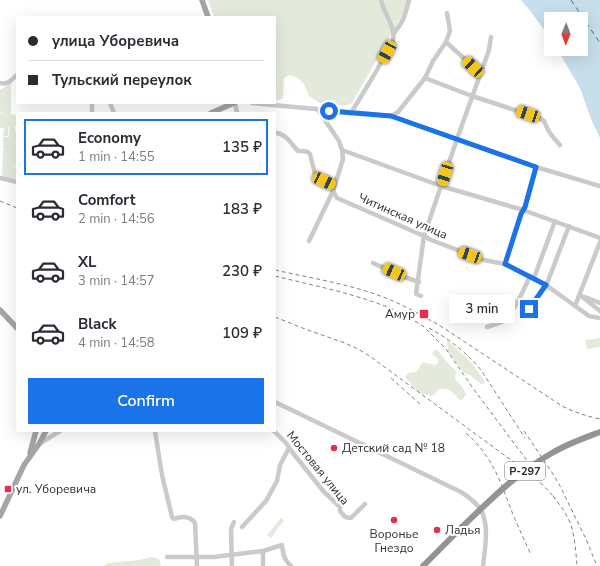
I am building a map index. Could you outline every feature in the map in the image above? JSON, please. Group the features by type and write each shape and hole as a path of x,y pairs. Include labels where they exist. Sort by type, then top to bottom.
{"highway":[{"name":"Р-297","path":"423,566 500,491 533,465 551,453 600,432"}],"main road":[{"path":"202,0 208,16"},
{"path":"213,112 233,104"},
{"path":"0,310 16,327"},
{"path":"0,516 27,460 36,432"},
{"path":"27,460 39,444 45,432"}],"street":[{"path":"351,113 393,41 393,29 381,0"},
{"path":"394,33 406,16 409,0"},
{"path":"391,116 398,112 425,78 433,61 446,42 450,31 447,13"},
{"path":"421,296 416,294 419,282 424,236 489,50 491,37"},
{"path":"446,42 480,73"},
{"path":"0,83 8,83 16,76"},
{"path":"425,78 472,96 540,118 544,121 551,136 560,145"},
{"path":"265,104 391,116 536,167 600,186"},
{"path":"309,241 334,188 343,158 339,141 318,110"},
{"name":"Читинская улица","path":"276,133 284,136 298,151 306,151 310,154 315,174 334,188 337,198 431,240 484,260 505,264 546,285 589,316 600,318"},
{"path":"342,150 442,186 523,210 600,238"},
{"path":"505,264 521,214 525,207 536,167"},
{"path":"0,178 16,182"},
{"path":"487,327 504,321 517,302 532,277 555,221"},
{"path":"524,316 546,285 569,226"},
{"path":"576,306 600,242"},
{"path":"373,263 419,282"},
{"path":"580,295 600,303"},
{"path":"580,295 600,311"},
{"path":"276,402 471,498 482,512 486,529 483,566"},
{"path":"45,432 50,437"},
{"path":"39,444 58,432"},
{"path":"155,432 162,475 172,517 174,519 185,517 193,520 195,523 197,566"},
{"name":"Мостовая улица","path":"275,432 287,444 324,492 340,507 340,511 344,517 351,518 365,504"},
{"path":"242,526 266,501 277,481 280,466 289,448"},
{"path":"232,566 231,529 234,522"},
{"path":"167,557 214,558 263,551 282,545 284,557 291,566"},
{"path":"263,551 263,566"},
{"path":"484,560 486,566"}],"green space":[{"path":"208,0 411,0 352,103 344,106 320,103 309,96 304,84 296,77 289,75 284,78 283,98 276,102 276,16 214,16"},
{"path":"11,83 11,114 16,115 16,122 8,127 8,136 3,136 4,129 6,127 0,128 0,112 10,118 0,111 0,90"},
{"path":"16,122 16,126 10,127 15,127 16,131 16,168 12,162 16,169 16,180 4,177 2,175 3,150 6,149 3,149 3,137 9,137 9,127"},
{"path":"600,338 600,347 587,349 585,340"},
{"path":"447,340 471,362 485,382 484,384 481,384 470,375 464,373 448,351"},
{"path":"435,349 456,371 455,379 463,388 466,395 461,401 452,392 446,389 439,389 431,396 419,393 405,377 408,373 416,372 423,362 434,365 438,363 438,359 432,354"},
{"path":"281,518 284,520 271,538 267,535"},
{"path":"152,557 159,559 161,566 103,566 108,563 139,560"}],"water":[{"path":"521,0 600,0 600,138 591,119 580,88 561,56 588,56 588,12 544,12 544,30"}],"ferry route":[{"path":"571,0 600,43"}],"railway":[{"path":"0,201 16,208"},
{"path":"276,270 365,291 379,295 399,304 439,325 562,406 580,414 600,419"},
{"path":"276,276 362,298 408,316"},
{"path":"403,314 423,326 446,349 475,391 540,478"},
{"path":"276,317 345,343 371,357 538,480 556,499"},
{"path":"429,328 457,346 481,370 525,438"},
{"path":"391,378 421,405"},
{"path":"524,431 560,486 586,539 597,566"},
{"path":"466,433 475,442 494,469 531,555"},
{"path":"553,496 561,506 571,525 577,566"}],"place":[{"name":"Амур","path":"424,314"},
{"name":"Детский сад № 18","path":"334,448"},
{"name":"ул. Уборевича","path":"8,489"},
{"name":"Воронье Гнездо","path":"394,520"},
{"name":"Ладья","path":"437,530"}],"route":[{"path":"329,111 391,116 536,167 525,207 521,214 505,264 546,285 529,309"}]}
